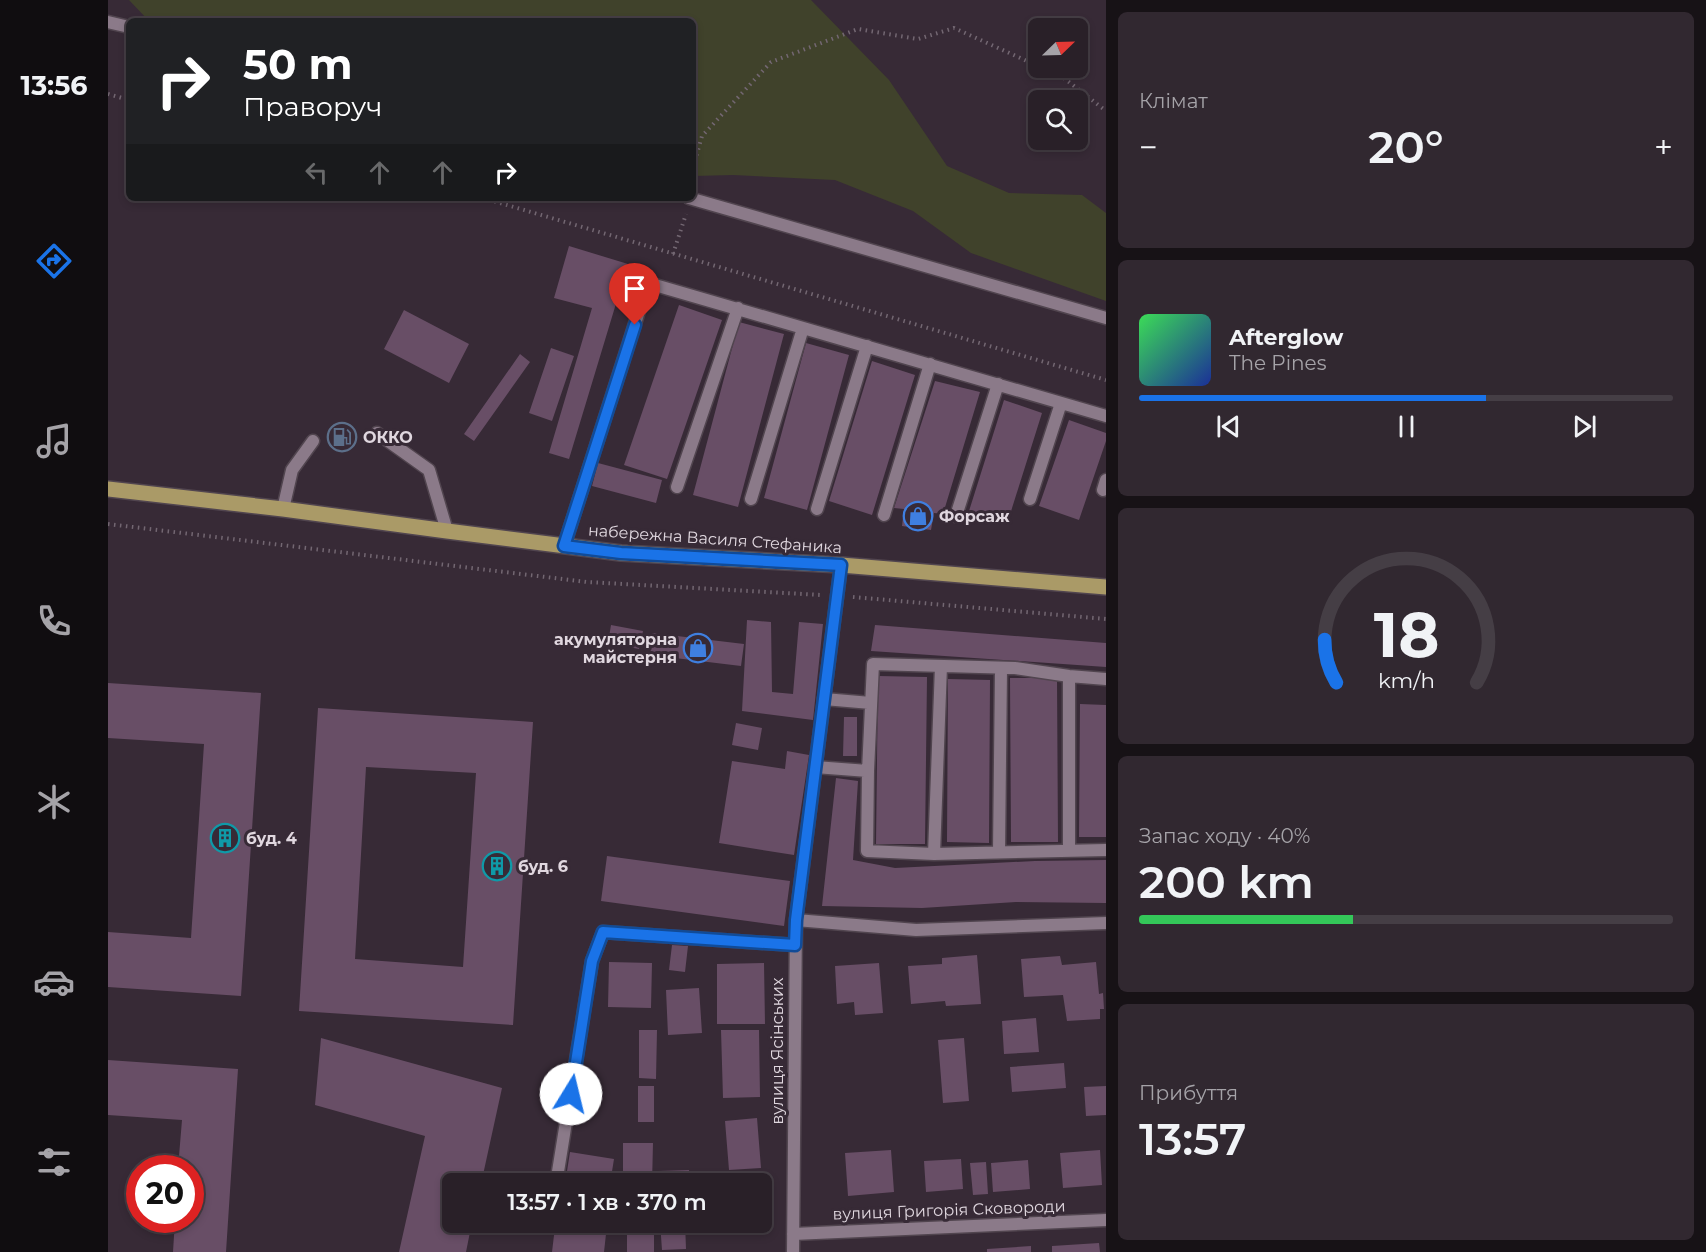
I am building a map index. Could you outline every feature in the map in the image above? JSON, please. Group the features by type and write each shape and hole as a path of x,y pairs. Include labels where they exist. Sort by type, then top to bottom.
{"main road":[{"name":"набережна Василя Стефаника","path":"108,489 283,508 621,553 841,565 1106,587"}],"street":[{"path":"108,22 126,26"},
{"path":"696,200 1106,318"},
{"path":"564,546 648,283 1106,416"},
{"path":"676,487 738,308"},
{"path":"751,499 803,328"},
{"path":"817,509 867,346"},
{"path":"884,515 930,364"},
{"path":"956,516 998,384"},
{"path":"1030,500 1061,403"},
{"path":"377,433 429,470 447,531"},
{"path":"283,508 292,470 313,441"},
{"name":"вулиця Ясінських","path":"793,1252 796,920 841,565"},
{"path":"1106,679 1015,668 873,664 867,851 934,854 1106,850"},
{"path":"934,854 941,666"},
{"path":"999,852 1001,669"},
{"path":"1069,676 1069,851"},
{"path":"824,699 871,703"},
{"path":"815,767 868,771"},
{"path":"796,920 916,930 1106,923"},
{"path":"558,1173 592,961 603,932 795,945"},
{"name":"вулиця Григорія Сковороди","path":"793,1234 1106,1220"}],"path":[{"path":"696,157 702,136 771,62 858,29 918,39 954,28 1028,61"},
{"path":"1064,78 1106,111"},
{"path":"108,94 126,99"},
{"path":"493,201 1106,380"},
{"path":"674,254 685,222"},
{"path":"108,524 587,582 837,596 1106,619"}],"green space":[{"path":"129,0 811,0 889,80 947,166 1009,193 1082,195 1106,213 1106,301 971,253 913,211 835,180 733,175 696,176 696,18 146,18"}],"building":[{"path":"569,246 628,264 569,459 549,453 592,308 554,298"},
{"path":"679,305 722,320 667,479 624,465"},
{"path":"404,310 469,344 449,383 384,349"},
{"path":"739,322 784,334 738,507 693,495"},
{"path":"806,343 849,355 807,510 764,498"},
{"path":"551,348 574,356 552,421 529,413"},
{"path":"520,354 530,362 474,441 464,434"},
{"path":"872,361 915,375 872,515 829,501"},
{"path":"935,381 980,392 943,514 934,513 931,530 902,526 904,509 894,508"},
{"path":"1004,400 1042,413 1007,524 969,511"},
{"path":"1069,420 1106,433 1106,441 1079,520 1039,506"},
{"path":"598,463 662,480 656,503 592,486"},
{"path":"747,620 771,622 772,692 793,694 799,622 823,624 813,720 742,711"},
{"path":"611,625 643,631 639,649 608,643"},
{"path":"875,625 1106,643 1106,667 871,651"},
{"path":"652,633 744,644 741,666 650,655"},
{"path":"878,676 927,677 925,844 876,844"},
{"path":"1010,678 1057,678 1058,842 1011,842"},
{"path":"948,679 990,680 989,843 947,842"},
{"name":"буд. 4","path":"108,683 261,693 241,996 108,987 108,932 191,938 204,744 108,738"},
{"path":"1080,704 1106,705 1106,837 1079,837"},
{"name":"буд. 6","path":"318,708 533,722 513,1025 299,1011","holes":["366,767 476,773 463,967 355,959"]},
{"path":"844,717 857,717 857,756 843,756"},
{"path":"736,723 762,728 758,750 732,745"},
{"path":"787,751 809,755 794,855 719,843 732,761 785,769"},
{"path":"836,778 858,781 853,860 895,868 1106,860 1106,903 1016,902 922,908 822,906"},
{"path":"607,856 790,881 784,926 601,901"},
{"path":"672,945 688,946 685,972 669,970"},
{"path":"977,955 981,1004 946,1006 945,1001 911,1004 908,966 942,964 942,958"},
{"path":"1060,956 1062,965 1096,962 1099,994 1103,993 1104,1009 1100,1009 1100,1019 1067,1021 1063,995 1024,997 1021,959"},
{"path":"609,962 652,963 651,1008 608,1007"},
{"path":"764,963 765,1024 717,1024 717,964"},
{"path":"879,963 883,1013 855,1015 854,1002 837,1004 835,966"},
{"path":"699,988 702,1033 668,1035 666,990"},
{"path":"1036,1018 1039,1052 1004,1054 1002,1021"},
{"path":"639,1030 657,1030 656,1079 639,1078"},
{"path":"721,1030 759,1030 760,1097 723,1098"},
{"path":"321,1038 502,1088 483,1173 442,1173 442,1233 470,1233 466,1252 399,1252 425,1136 315,1105"},
{"path":"964,1038 969,1101 943,1103 938,1040"},
{"path":"108,1060 238,1069 226,1252 173,1252 174,1233 204,1233 204,1155 179,1155 182,1120 108,1115"},
{"path":"1064,1063 1066,1088 1012,1092 1010,1067"},
{"path":"638,1086 654,1086 654,1122 638,1122"},
{"path":"1106,1086 1106,1115 1086,1116 1084,1087"},
{"path":"757,1118 761,1168 729,1170 725,1121"},
{"path":"623,1143 653,1143 652,1173 623,1173"},
{"path":"891,1150 894,1192 848,1196 845,1153"},
{"path":"1100,1150 1102,1185 1063,1188 1060,1153"},
{"path":"570,1152 614,1159 612,1173 567,1173"},
{"path":"961,1159 963,1189 926,1192 924,1161"},
{"path":"1028,1160 1030,1189 993,1192 991,1163"},
{"path":"986,1162 988,1194 973,1195 970,1163"},
{"path":"689,1170 689,1173 658,1173 658,1171"},
{"path":"554,1233 606,1234 604,1252 552,1252"},
{"path":"627,1233 654,1233 654,1252 627,1252"},
{"path":"661,1233 685,1233 686,1249 662,1250"},
{"path":"1099,1243 1100,1252 1052,1252 1052,1246"},
{"path":"1031,1246 1031,1252 987,1252 987,1249"}],"place":[{"name":"ОККО","path":"342,437"},
{"name":"Форсаж","path":"918,516"},
{"name":"акумуляторна майстерня","path":"698,648"},
{"name":"буд. 4","path":"225,838"},
{"name":"буд. 6","path":"497,866"}],"route":[{"path":"571,1094 592,961 603,932 795,945 796,920 841,565 621,553 564,546 635,325"}]}
